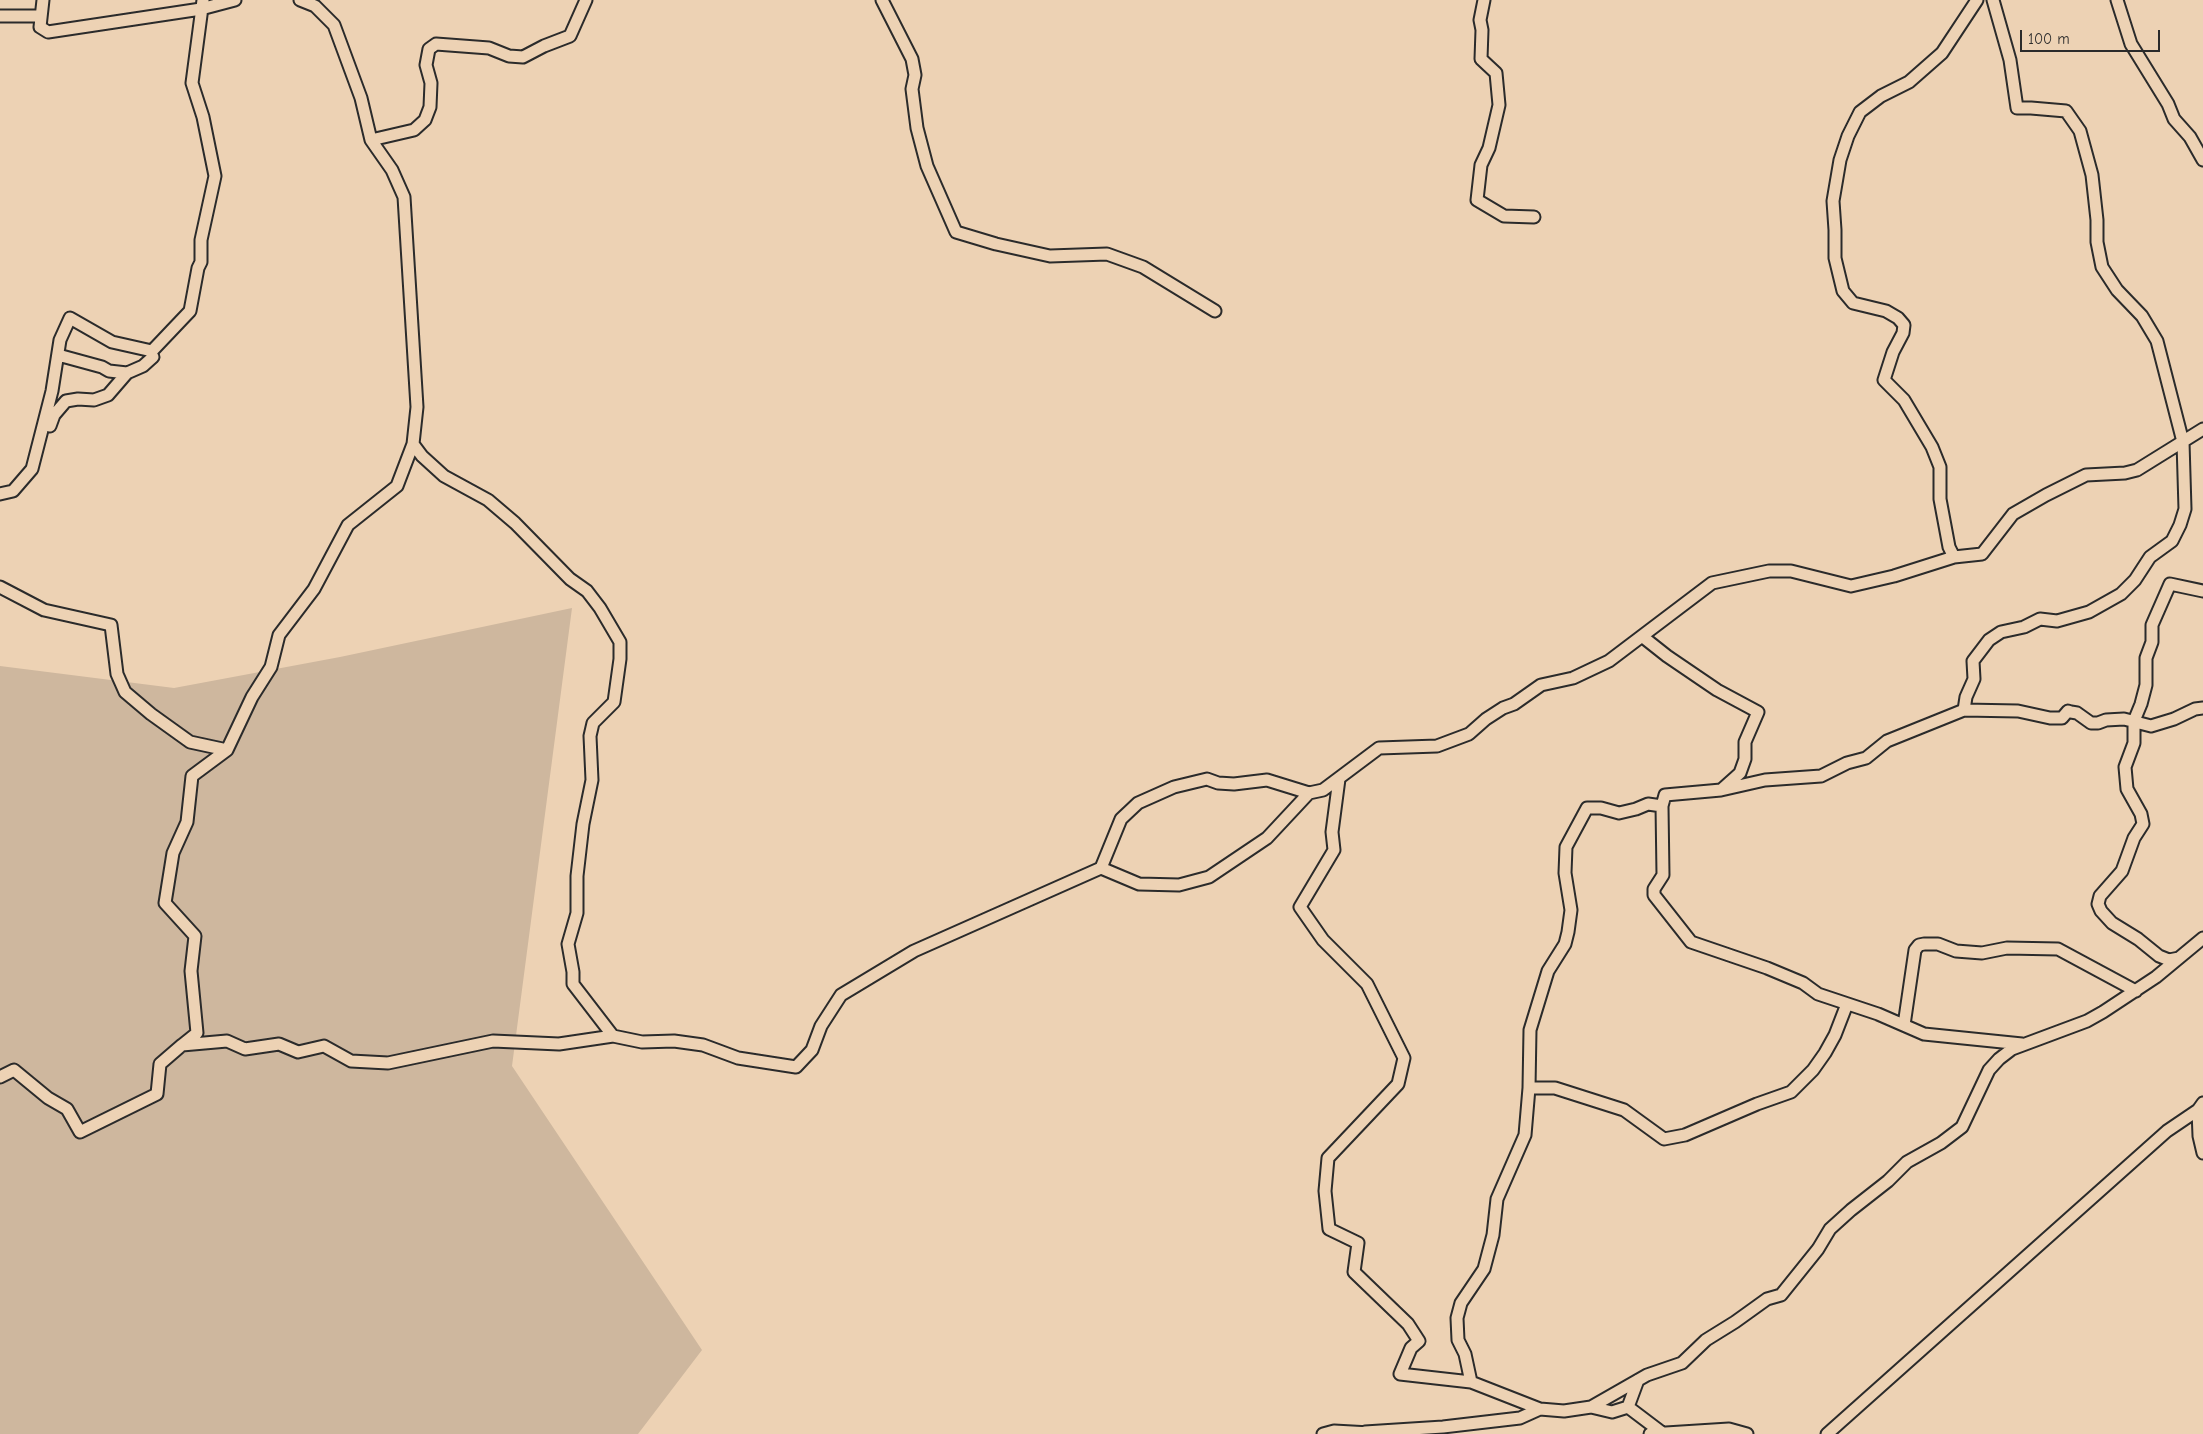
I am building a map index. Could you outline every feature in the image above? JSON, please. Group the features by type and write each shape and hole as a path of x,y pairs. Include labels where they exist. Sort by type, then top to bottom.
{"street":[{"path":"43,0 40,27 48,32 235,0"},
{"path":"0,1077 14,1070 48,1098 67,1109 80,1132 157,1094 160,1064 198,1033 191,971 195,936 165,903 173,853 187,822 192,776 227,750 252,697 271,667 279,635 314,589 348,525 397,486 414,444 417,407 404,197 392,170 371,140 361,98 334,24 315,6 300,0"},
{"path":"371,140 414,130 425,120 430,107 431,83 426,65 429,49 436,44 489,48 509,56 523,57 570,36 586,0"},
{"path":"882,0 912,59 915,75 912,89 917,128 927,166 956,232 996,244 1050,256 1107,254 1143,267 1215,311"},
{"path":"1484,0 1480,20 1482,30 1481,59 1496,73 1499,105 1489,148 1481,166 1477,200 1504,216 1534,217"},
{"path":"1954,557 1940,500 1940,467 1932,447 1904,400 1884,380 1893,352 1903,333 1904,325 1898,318 1886,311 1853,303 1843,291 1835,258 1833,201 1840,160 1848,136 1860,112 1881,96 1909,82 1942,53 1977,0"},
{"path":"1964,710 1966,697 1974,679 1973,661 1989,640 2000,632 2024,627 2040,619 2057,621 2089,612 2121,594 2134,580 2150,557 2172,541 2185,509 2183,442 2157,341 2142,316 2117,290 2102,267 2097,242 2097,220 2092,175 2080,131 2066,112 2017,108 2010,60 1993,0"},
{"path":"2117,0 2132,44 2168,104 2174,119 2190,137 2203,160"},
{"path":"0,494 13,491 32,469 42,434 60,340 70,318 112,342 152,351 190,311 198,268 201,262 201,240 215,176 203,117 192,83 202,5"},
{"path":"0,16 41,16"},
{"path":"58,355 109,370 127,373"},
{"path":"42,434 49,429 54,415 66,401 78,399 94,400 108,395 127,373 143,366 153,356"},
{"path":"182,1045 227,1040 245,1050 279,1044 298,1052 324,1046 351,1061 388,1063 494,1041 559,1044 613,1036 642,1042 674,1041 703,1045 738,1058 796,1067 812,1050 821,1026 841,995 914,951 1101,868 1121,818 1138,803 1174,787 1207,779 1218,783 1234,784 1267,780 1309,793 1324,790 1379,748 1437,746 1470,734 1486,719 1503,708 1514,704 1541,685 1573,678 1609,661 1712,583 1769,571 1791,571 1851,586 1894,576 1954,557 1982,554 2013,514 2086,474 2125,473 2137,470 2203,429"},
{"path":"414,444 422,456 444,476 488,500 516,523 570,579 587,591 600,608 620,642 620,659 614,702 593,723 590,736 592,780 583,824 576,913 568,944 573,984 613,1036"},
{"path":"2181,957 2169,960 2159,956 2138,939 2112,923 2098,906 2100,896 2122,871 2134,838 2143,824 2141,814 2127,789 2125,767 2134,743 2134,721 2146,685 2146,658 2152,642 2152,625 2158,616 2161,602 2168,587 2174,583 2203,591"},
{"path":"0,587 44,610 111,625 117,674 125,692 151,714 190,742 227,750"},
{"path":"1643,637 1666,656 1717,690 1758,712 1745,742 1745,759 1740,773 1721,790"},
{"path":"2027,1045 1924,1034 1818,994 1803,983 1767,968 1691,942 1654,895 1654,889 1663,875 1662,806 1665,795 1721,790 1765,780 1822,776 1847,763 1866,758 1887,741 1964,710 2018,711 2050,718 2062,718 2068,711 2077,713 2091,723 2106,720 2134,721 2151,726 2174,719 2195,709 2203,708"},
{"path":"1339,779 1332,832 1334,850 1300,907 1322,940 1367,984 1404,1058 1398,1084 1328,1158 1325,1190 1329,1229 1358,1243 1354,1272 1408,1324 1419,1341 1411,1348 1400,1374 1471,1382 1540,1409 1564,1411 1591,1407 1658,1370 1682,1364 1706,1340 1767,1299 1781,1295 1818,1249 1830,1229 1888,1181 1907,1162 1941,1143 1962,1127 1989,1070 1999,1059 2012,1049 2087,1021 2136,991 2203,938"},
{"path":"1101,868 1139,884 1180,884 1209,877 1266,838 1309,793"},
{"path":"1471,1382 1465,1354 1458,1340 1458,1318 1461,1303 1484,1269 1493,1236 1497,1199 1526,1135 1530,1030 1548,971 1565,944 1568,932 1571,910 1565,873 1566,846 1587,808 1601,808 1619,812 1636,809 1648,804 1662,806"},
{"path":"1904,1025 1910,996 1915,950 1919,945 1924,944 1938,944 1956,951 1982,954 2007,948 2058,948 2136,991"},
{"path":"1529,1088 1555,1088 1624,1110 1664,1139 1685,1134 1749,1107 1791,1092 1826,1054 1847,1004"},
{"path":"2200,1106 2199,1136 2203,1152"},
{"path":"1827,1434 2167,1131 2200,1106"},
{"path":"1628,1407 1638,1380"},
{"path":"1591,1407 1612,1412 1628,1407"},
{"path":"1628,1407 1656,1433 1729,1429 1746,1434"},
{"path":"1323,1434 1334,1431 1365,1432 1442,1427 1520,1418 1540,1409"},
{"path":"1365,1432 1377,1434"}],"shaded area":[{"path":"572,608 512,1066 702,1350 638,1434 0,1434 0,666 174,688 340,657"}]}
